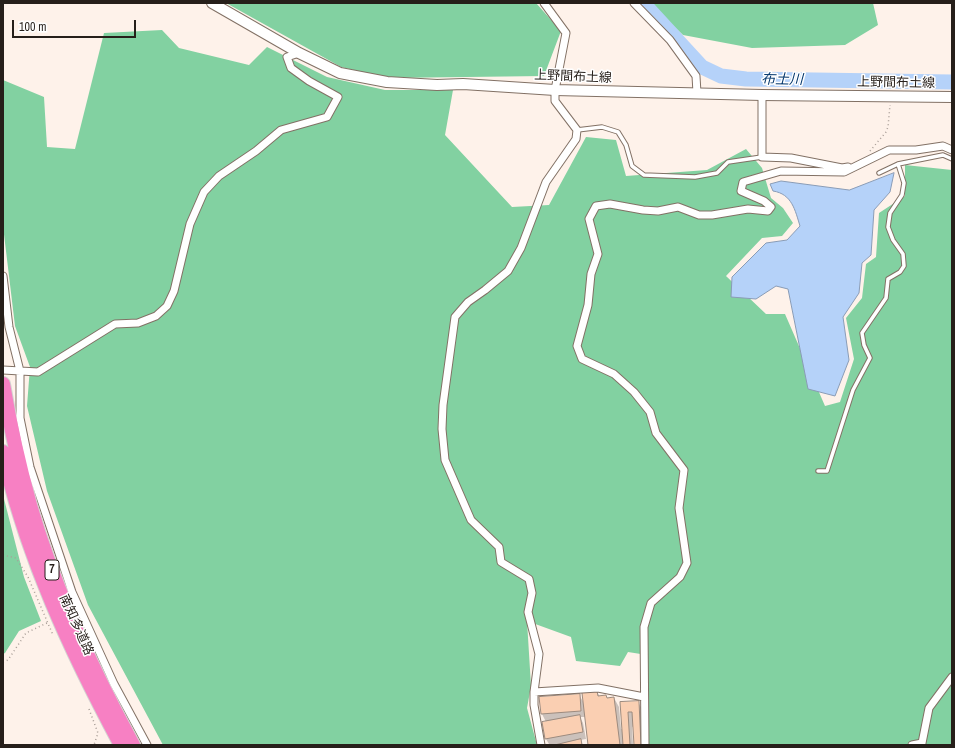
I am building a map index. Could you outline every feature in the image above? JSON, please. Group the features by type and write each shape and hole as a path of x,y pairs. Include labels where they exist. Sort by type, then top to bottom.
{"highway":[{"name":"南知多道路","path":"3,384 17,456 45,551 80,638 133,745"},
{"name":"南知多道路","path":"3,452 18,508 46,588 69,642 121,745"}],"main road":[{"name":"上野間布土線","path":"212,3 299,54 340,73 387,82 437,85 463,84 555,90 697,94 952,97"}],"street":[{"path":"541,745 534,706 534,692 539,654 528,612 532,593 529,579 501,562 499,547 471,520 445,460 442,429 443,406 455,317 468,302 508,271 521,248 546,182 576,139 577,130 555,101 555,90 566,33 544,3"},
{"path":"634,3 670,40 696,76 697,94"},
{"path":"3,370 38,372 115,324 138,323 156,316 167,306 174,291 190,224 204,192 219,176 256,151 281,130 327,117 338,97 309,81 291,68 287,57 299,54"},
{"path":"762,95 762,157 791,158 842,168 856,165"},
{"path":"645,745 644,627 651,603 680,577 687,563 679,508 684,470 656,432 650,412 634,392 614,374 582,359 577,346 588,305 591,274 598,254 589,219 596,206 610,204 658,211 678,206 699,215 712,215 748,209 768,211 771,207 764,201 741,191 743,182 781,171 844,172 889,150 916,150 943,146 952,150"},
{"path":"3,276 9,327 20,371 20,418 30,467 70,585 114,684 147,745"},
{"path":"912,745 922,743 929,708 952,677"},
{"path":"534,692 598,688 644,697"}],"lane":[{"path":"577,130 602,127 618,132 626,145 632,166 644,174 695,177 717,173 728,162 762,157"},
{"path":"879,173 898,164 943,155 952,159"},
{"path":"818,471 827,470 853,390 870,358 864,346 862,333 886,298 888,279 900,272 904,266 903,254 893,240 888,227 890,213 902,195 904,183 898,164"}],"path":[{"path":"856,165 886,132 888,127 890,96"},
{"path":"3,555 16,558 28,577 47,623 26,633 8,660 3,662"}],"green space":[{"path":"226,3 536,3 561,31 544,76 388,78 341,67"},
{"path":"649,3 873,3 878,25 845,45 752,48 683,35"},
{"path":"162,30 179,48 249,65 267,47 327,77 385,90 453,90 445,135 512,207 549,205 586,137 616,140 626,176 707,170 746,149 762,168 771,198 783,208 793,223 782,236 762,238 726,276 766,314 785,314 825,406 840,402 854,359 846,318 862,298 866,264 876,257 879,213 905,196 905,165 952,170 952,745 648,745 647,655 628,652 620,666 576,661 571,637 527,621 531,686 527,708 537,745 163,745 88,605 47,491 27,406 30,367 15,326 3,226 3,80 44,97 47,147 75,149 104,33"},
{"path":"3,495 24,577 41,621 19,631 3,654"}],"water":[{"path":"894,173 890,192 874,210 871,255 862,263 859,293 843,317 849,360 835,396 808,389 788,289 776,286 756,299 731,297 732,277 766,243 787,240 800,226 789,199 785,195 773,191 770,184 781,181 849,190"}],"building":[{"path":"597,691 598,696 606,695 607,698 614,697 620,745 588,745 582,693"},
{"path":"580,694 581,711 541,714 539,697"},
{"path":"639,701 641,745 634,745 632,712 628,712 630,745 623,745 620,702"},
{"path":"580,715 583,732 545,739 542,722"},
{"path":"581,739 582,745 555,745"}],"waterway":[{"name":"布土川","path":"643,3 702,67 721,76 746,79 952,82"}]}
